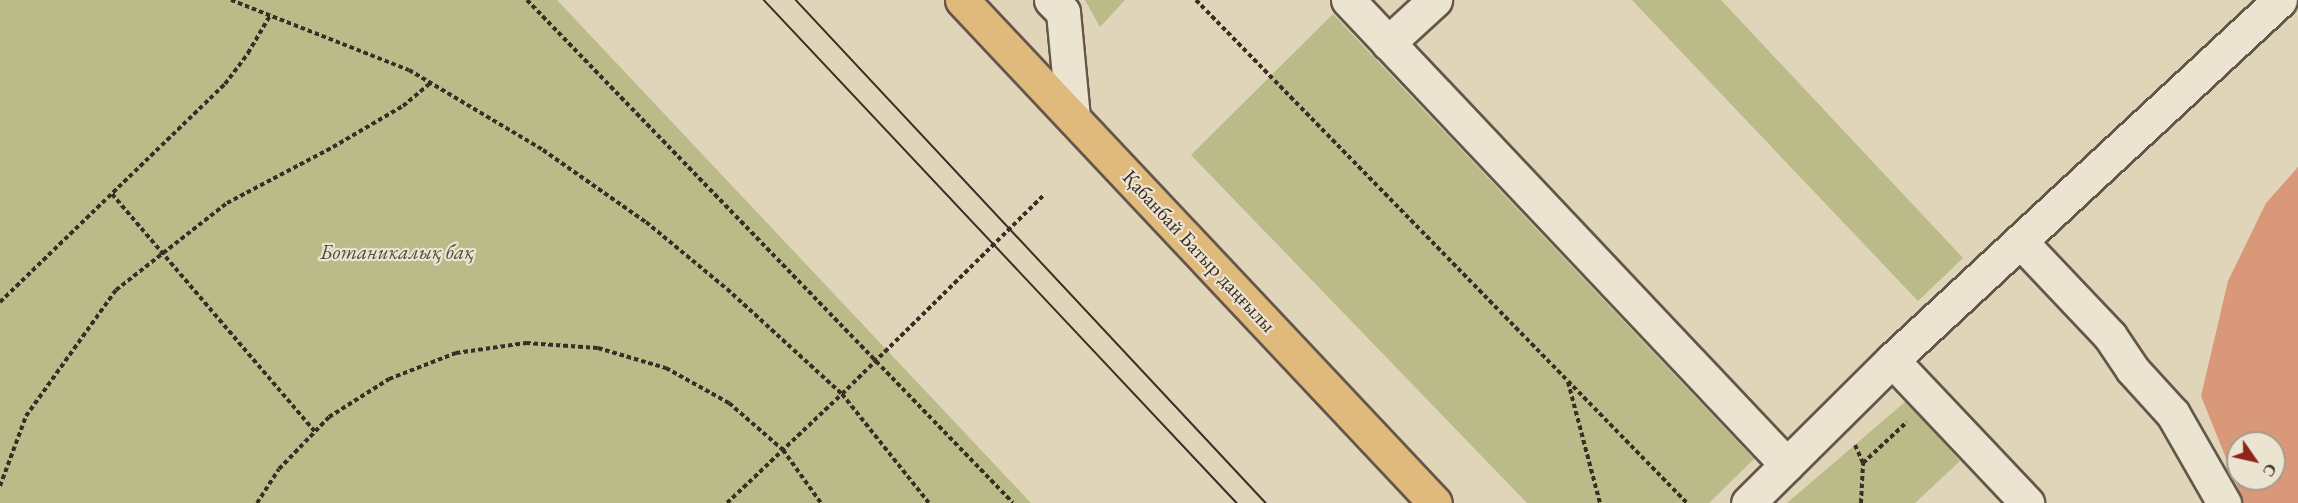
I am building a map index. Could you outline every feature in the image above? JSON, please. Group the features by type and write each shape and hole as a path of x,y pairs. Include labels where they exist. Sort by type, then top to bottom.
{"main road":[{"name":"Қабанбай Батыр даңғылы","path":"962,0 1435,503"}],"lane":[{"path":"1051,0 1063,12 1073,117"},
{"path":"1348,0 1787,465"},
{"path":"1388,43 1435,0"},
{"path":"1748,503 1892,360 2280,0"},
{"path":"2020,241 2110,336 2132,369 2173,414 2224,503"},
{"path":"1892,360 2027,503"}],"path":[{"path":"231,0 409,70 543,150 646,222 727,289 842,394 929,503"},
{"path":"527,0 1013,503"},
{"path":"1196,0 1687,503"},
{"path":"0,302 225,84 248,53 271,14"},
{"path":"0,486 27,416 116,290 227,203 333,147 403,105 430,83"},
{"path":"112,194 315,432"},
{"path":"726,503 842,394 1044,195"},
{"path":"257,503 279,469 329,417 389,379 456,353 526,343 598,348 666,369 729,403 783,450 821,503"},
{"path":"1567,381 1600,503"},
{"path":"1863,463 1930,400"},
{"path":"1855,445 1863,463 1861,503"}],"green space":[{"name":"Ботаникалық бақ","path":"0,0 557,0 1031,503 0,503"},
{"path":"1085,0 1125,0 1100,27"},
{"path":"1632,0 1721,0 1963,258 1918,301"},
{"path":"1333,14 1754,459 1709,503 1527,503 1191,155"},
{"path":"1906,401 1960,461 1915,503 1787,503"}],"building":[{"path":"2298,167 2298,503 2244,503 2239,491 2286,491 2286,431 2226,431 2226,458 2201,396 2228,281 2266,203"}],"tram line":[{"path":"764,0 1237,503"},
{"path":"796,0 1266,503"}]}
